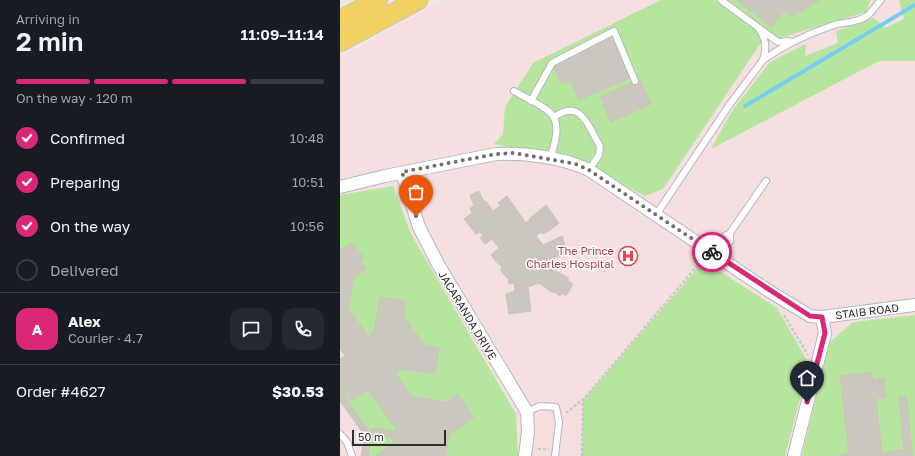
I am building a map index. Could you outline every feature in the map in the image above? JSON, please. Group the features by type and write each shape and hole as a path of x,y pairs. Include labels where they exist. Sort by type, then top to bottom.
{"main road":[{"path":"340,20 378,0"},
{"path":"340,42 418,0"}],"street":[{"name":"STAIB ROAD","path":"340,187 402,172 496,154 514,153 576,164 589,170 810,316 822,317 915,305"},
{"name":"JACARANDA DRIVE","path":"402,172 419,227 438,264 527,412 529,452"},
{"path":"794,456 825,333 822,317"}],"lane":[{"path":"721,0 778,42 800,39"},
{"path":"762,60 800,39 834,26 860,20 872,11 881,0"},
{"path":"656,215 730,104 762,60 766,52 766,43 759,29"},
{"path":"531,101 552,63 614,31 634,81"},
{"path":"514,91 554,117 558,123 550,159"},
{"path":"554,117 562,112 571,110 580,113 584,118 600,146 600,150 589,170"},
{"path":"714,253 723,237 730,234 766,181"},
{"path":"527,412 540,406 556,407 559,422 555,453"},
{"path":"340,434 347,442 352,456"}],"path":[{"path":"559,422 568,410 583,400 714,253"},
{"path":"784,315 817,369"},
{"path":"582,456 583,400"},
{"path":"529,452 555,453"}],"shaded area":[{"name":"The Prince Charles Hospital","path":"443,0 915,0 915,456 340,456 340,57"}],"green space":[{"path":"661,0 871,0 866,12 760,44 663,189 645,196 576,161 494,144 503,134 505,107 533,63"},
{"path":"899,0 915,0 915,61 879,61 711,149 732,111 770,62 806,44 805,56 838,43 836,31 874,18 885,28 904,19"},
{"path":"393,186 411,234 516,414 518,456 449,456 446,453 449,435 474,417 458,394 447,402 411,396 395,373 401,369 435,374 439,348 425,346 404,316 406,302 380,298 374,331 368,336 348,308 354,278 366,269 360,261 364,258 353,243 340,250 340,195"},
{"path":"704,261 777,308 809,364 785,456 582,456 583,400"},
{"path":"915,315 915,456 802,456 829,343 853,322"},
{"path":"340,385 368,389 396,429 393,443 376,456 368,456 364,435 340,401"}],"building":[{"path":"737,0 793,0 772,27"},
{"path":"793,0 820,0 793,17 785,11"},
{"path":"613,35 632,77 579,100 570,80 562,84 553,65"},
{"path":"640,79 651,104 611,122 600,97"},
{"path":"479,191 484,202 486,201 493,211 501,205 498,203 507,196 526,223 546,205 559,223 549,231 542,234 541,232 536,236 543,245 562,236 568,253 548,260 549,268 569,278 567,280 573,284 566,296 562,293 560,296 554,292 553,293 539,283 528,287 531,311 509,314 506,294 515,291 514,283 509,284 508,277 507,278 501,271 501,265 503,263 499,265 491,255 499,248 492,239 485,244 480,238 483,236 480,232 476,234 464,219 472,213 470,208 474,206 470,195"},
{"path":"353,243 364,258 360,261 366,269 354,278 348,308 368,336 374,331 380,297 406,302 404,316 425,346 439,348 435,374 401,369 395,373 411,396 447,402 458,394 474,417 449,435 446,453 449,456 376,456 393,443 396,429 368,389 351,401 340,385 340,359 345,356 340,349 340,250"},
{"path":"872,372 873,380 884,378 886,397 876,398 882,453 904,450 899,397 906,396 913,456 839,456 849,452 840,376"},
{"path":"342,388 346,394 344,395 369,431 374,428 395,432 394,438 376,435 371,438 368,456 361,456 365,436 340,401 340,390"}],"waterway":[{"path":"745,106 915,5"}],"way so far":[{"path":"416,216 402,172 496,154 514,153 576,164 589,170 712,252"}],"place":[{"name":"The Prince Charles Hospital","path":"628,256"}],"route":[{"path":"712,252 729,265 810,316 822,317 825,333 817,369 807,402"}]}
